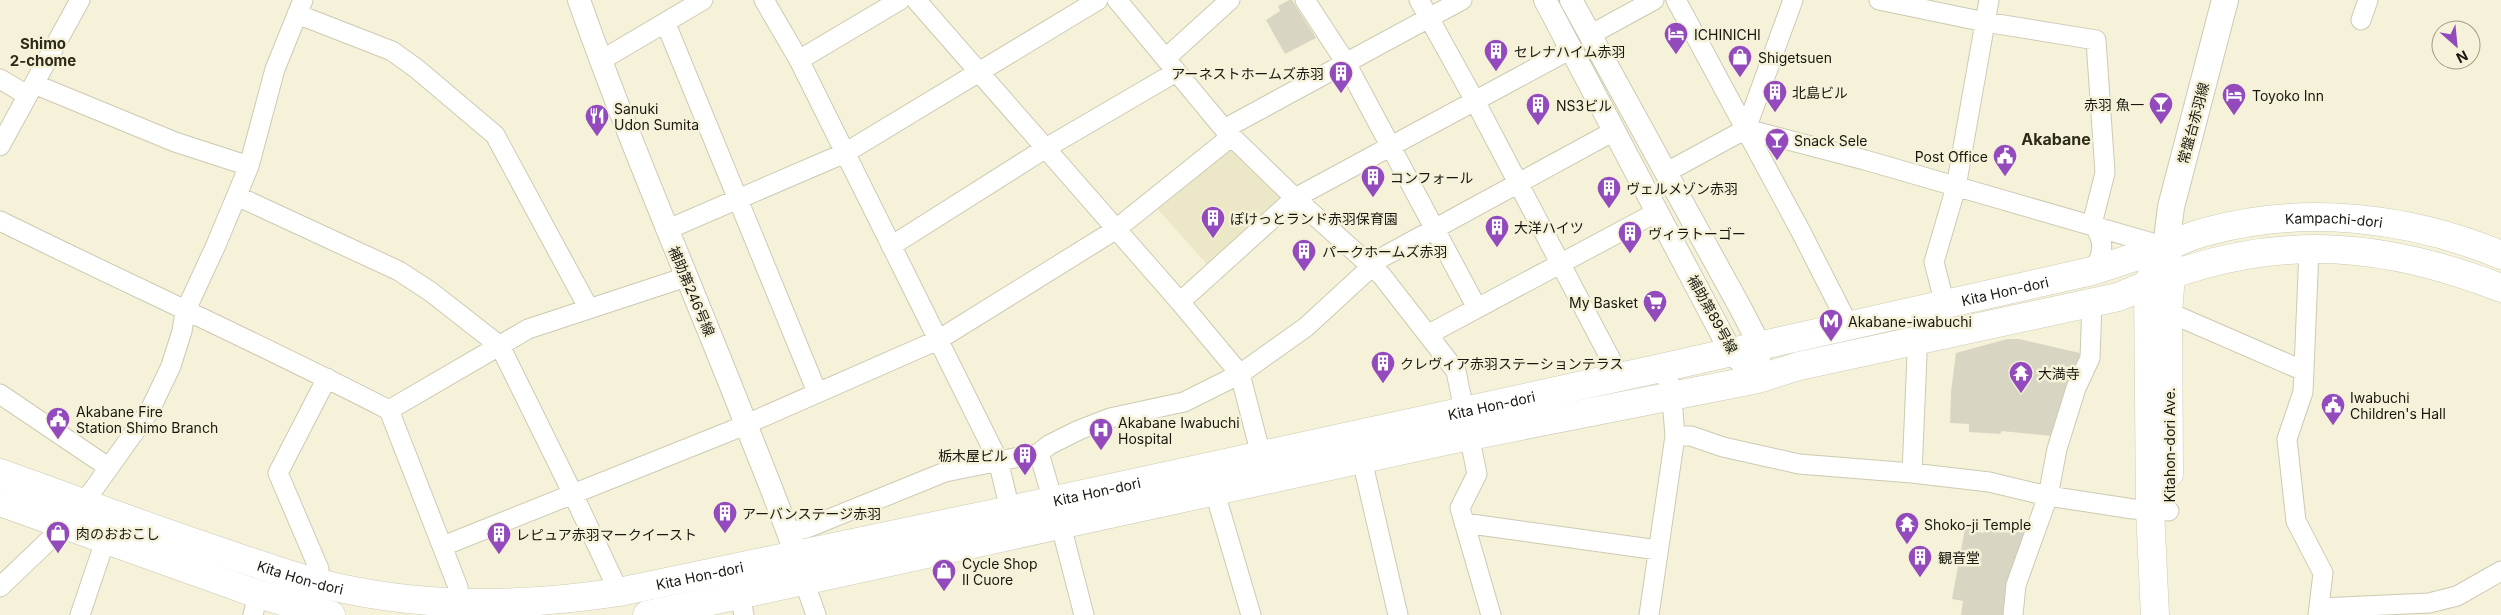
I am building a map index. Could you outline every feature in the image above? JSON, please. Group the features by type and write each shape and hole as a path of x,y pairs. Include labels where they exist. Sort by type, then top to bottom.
{"main road":[{"name":"常盤台赤羽線","path":"2166,246 2171,207 2225,0"},
{"name":"Kampachi-dori","path":"2166,246 2208,231 2240,224 2307,217 2390,222 2475,244 2501,254"},
{"name":"Kita Hon-dori","path":"647,615 742,605 804,581 1057,513 1261,455 1945,305 2092,271 2166,246"},
{"path":"2160,279 2166,246"},
{"name":"Kampachi-dori","path":"2160,279 2206,263 2243,256 2345,249 2423,261 2501,288"},
{"name":"Kita Hon-dori","path":"0,473 203,546 314,582 453,609 575,599 618,592 793,543 1010,510 1057,513 1215,492 1470,436 1758,379 1799,366 2118,297 2160,279"},
{"name":"Kitahon-dori Ave.","path":"2155,615 2168,312 2160,279"},
{"name":"Kitahon-dori Ave.","path":"2160,279 2160,510 2173,615"},
{"name":"Kita Hon-dori","path":"0,502 105,541 256,605 332,615"}],"street":[{"path":"0,146 80,0"},
{"name":"補助第246号線","path":"579,0 600,61 666,230 793,543 804,581"},
{"path":"600,61 666,24 703,0"},
{"path":"764,0 799,60 998,460 1010,510"},
{"path":"799,60 900,0"},
{"path":"916,0 980,71 1240,374 1261,455"},
{"path":"666,230 845,153 1098,0"},
{"path":"1117,0 1228,132 1295,198 1369,267 1382,276 1456,371 1477,474 1460,508 1491,615"},
{"path":"890,246 1046,148 1171,65 1229,0"},
{"path":"1305,0 1346,63 1477,308"},
{"path":"1418,0 1475,101 1620,377"},
{"path":"443,546 746,424 938,340 1115,230 1228,132 1346,63 1462,0"},
{"name":"補助第89号線","path":"1545,0 1731,352 1758,379"},
{"name":"補助第89号線","path":"1571,0 1760,346 1758,379"},
{"path":"1590,35 1654,0"},
{"path":"1676,0 1849,326"},
{"path":"1665,173 1746,130 1794,0"},
{"path":"1879,0 1985,22 2096,40 2105,174 2092,224 2102,243 2100,258 2092,271"},
{"path":"1945,305 1934,262 1956,187 1989,0"},
{"path":"2361,20 2368,0"},
{"path":"0,587 64,526 83,503 150,410 170,366 182,331 185,312 249,166 275,69 300,7 392,51 417,69 495,135 589,309"},
{"path":"666,24 817,392"},
{"path":"1180,302 1295,198 1570,49"},
{"path":"0,79 175,142 249,166"},
{"path":"1746,130 1865,160 2166,246"},
{"path":"793,543 807,528 945,472 1039,453 1079,430 1110,418 1184,402 1240,374 1306,328 1369,267 1381,258 1614,131"},
{"path":"237,196 399,271 432,292 500,346 573,494 618,592"},
{"path":"1429,334 1657,212"},
{"path":"0,221 185,312 239,334 389,410 458,587 453,609"},
{"path":"2310,250 2303,392 2287,439 2296,521 2323,572 2319,611 2428,603 2457,596 2501,571"},
{"path":"389,410 528,329 686,277"},
{"path":"2013,615 2016,584 2048,496 2057,449 2076,388 2090,358 2092,303"},
{"path":"2168,312 2304,371"},
{"path":"1912,473 1917,355 1914,341"},
{"path":"1649,615 1675,436 1671,386 1664,376 1652,370"},
{"path":"314,582 319,568 278,473 327,378"},
{"path":"0,394 108,467"},
{"path":"1675,436 1691,436 1724,447 1799,464 1912,473 1989,482 2048,496 2160,510"},
{"path":"1039,453 1084,615"},
{"path":"1362,460 1398,615"},
{"path":"1215,492 1251,615"},
{"path":"1464,523 1658,550"},
{"path":"80,615 105,541"},
{"path":"804,581 816,615"}],"shaded area":[{"path":"1292,0 1316,38 1285,54 1266,20 1280,11 1278,6"},
{"path":"1230,146 1285,201 1210,268 1155,206"},
{"path":"2007,339 2019,339 2080,353 2078,367 2053,436 2002,431 2000,434 1969,432 1969,424 1950,423 1951,392 1956,353"},
{"path":"1989,526 2026,531 2006,615 1961,615 1963,601 1952,599 1965,528 1983,533"}],"place":[{"name":"ICHINICHI","path":"1676,55"},
{"name":"セレナハイム赤羽","path":"1496,72"},
{"name":"Shigetsuen","path":"1740,78"},
{"name":"アーネストホームズ赤羽","path":"1341,94"},
{"name":"北島ビル","path":"1775,113"},
{"name":"Toyoko Inn","path":"2234,116"},
{"name":"赤羽 魚一","path":"2161,125"},
{"name":"NS3ビル","path":"1538,126"},
{"name":"Sanuki Udon Sumita","path":"597,137"},
{"name":"Snack Sele","path":"1777,161"},
{"name":"Post Office","path":"2005,177"},
{"name":"コンフォール","path":"1373,198"},
{"name":"ヴェルメゾン赤羽","path":"1609,209"},
{"name":"ぽけっとランド赤羽保育園","path":"1213,239"},
{"name":"大洋ハイツ","path":"1497,248"},
{"name":"ヴィラトーゴー","path":"1630,254"},
{"name":"パークホームズ赤羽","path":"1304,272"},
{"name":"My Basket","path":"1655,323"},
{"name":"Akabane-iwabuchi","path":"1831,342"},
{"name":"クレヴィア赤羽ステーションテラス","path":"1383,384"},
{"name":"大満寺","path":"2021,394"},
{"name":"Iwabuchi Children's Hall","path":"2333,426"},
{"name":"Akabane Fire Station Shimo Branch","path":"58,440"},
{"name":"Akabane Iwabuchi Hospital","path":"1101,451"},
{"name":"栃木屋ビル","path":"1025,476"},
{"name":"アーバンステージ赤羽","path":"725,534"},
{"name":"Shoko-ji Temple","path":"1907,545"},
{"name":"肉のおおこし","path":"58,554"},
{"name":"レピュア赤羽マークイースト","path":"499,555"},
{"name":"観音堂","path":"1920,578"},
{"name":"Cycle Shop Il Cuore","path":"944,592"}],"district":[{"name":"Shimo 2-chome","path":"43,52"},
{"name":"Akabane","path":"2056,139"}]}
